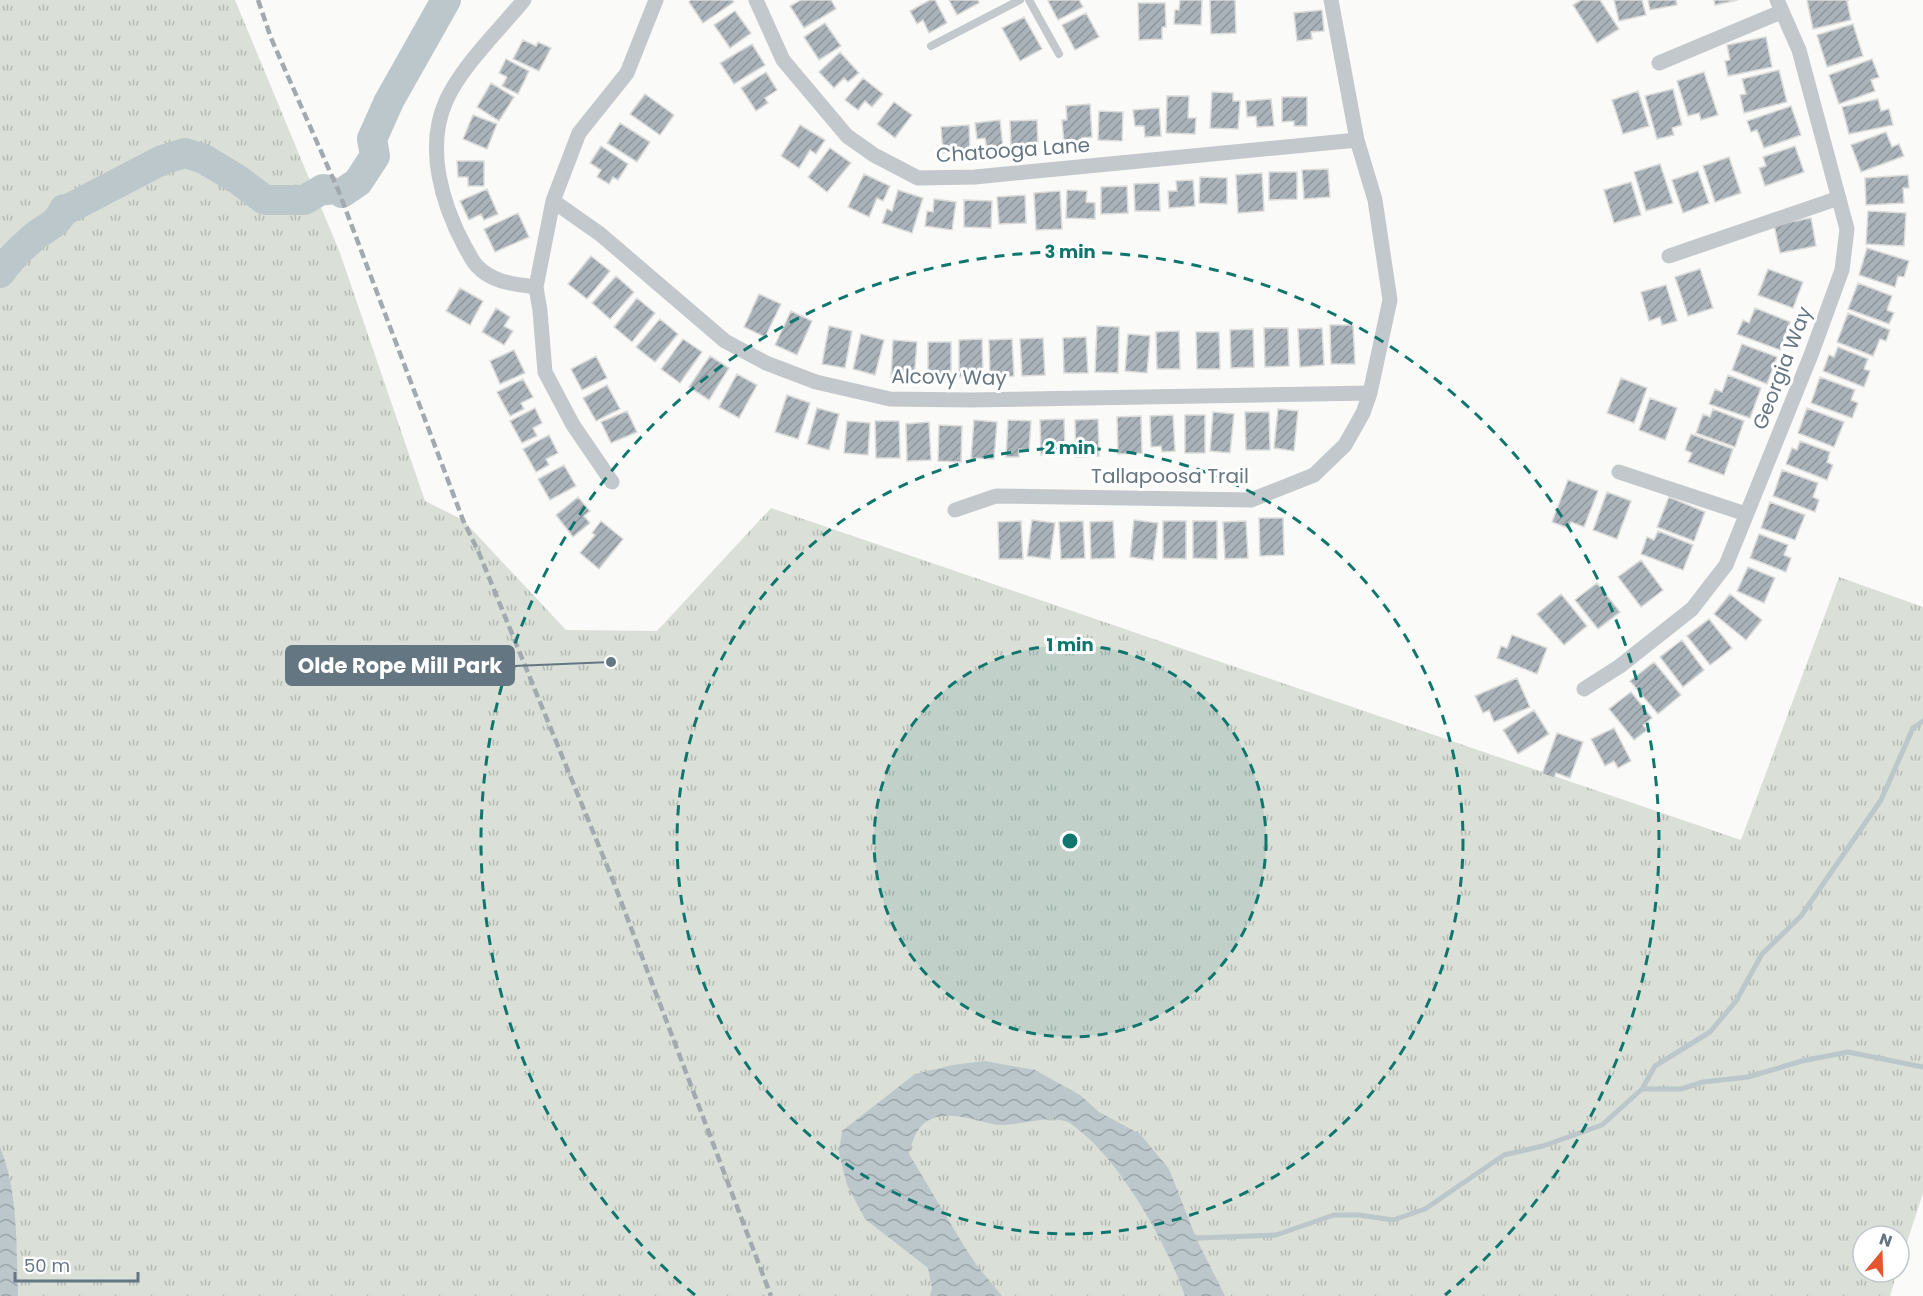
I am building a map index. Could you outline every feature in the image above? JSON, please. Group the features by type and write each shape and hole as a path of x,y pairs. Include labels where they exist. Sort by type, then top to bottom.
{"street":[{"path":"524,0 455,82 437,125 436,158 443,191 457,232 476,266 499,282 536,287"},
{"path":"612,482 573,425 545,372 536,287 553,201 579,133 627,73 656,0"},
{"name":"Chatooga Lane","path":"756,0 783,60 847,136 874,155 918,178 975,177 1357,140"},
{"name":"Tallapoosa Trail","path":"955,510 996,496 1251,500 1314,475 1345,445 1363,413 1370,393 1390,300 1375,200 1357,140 1332,0"},
{"path":"1659,63 1779,6"},
{"name":"Georgia Way","path":"1584,689 1620,666 1692,609 1726,566 1811,355 1842,270 1847,230 1799,50 1779,6"},
{"path":"1669,255 1839,198"},
{"name":"Alcovy Way","path":"553,201 600,234 725,341 766,363 816,382 890,399 969,400 1370,393"},
{"path":"1619,472 1746,514"}],"lane":[{"path":"931,46 1020,0"},
{"path":"1029,0 1059,54"}],"green space":[{"path":"0,0 235,0 340,253 425,501 463,520 566,630 657,631 771,508 1741,840 1839,577 1923,607 1923,1193 1911,1230 1911,1224 1851,1224 1851,1284 1894,1284 1890,1296 0,1296"}],"water":[{"path":"984,1061 1035,1070 1080,1095 1099,1112 1140,1134 1169,1169 1196,1238 1225,1296 1185,1296 1167,1254 1142,1207 1112,1164 1071,1124 1056,1119 1046,1119 997,1125 949,1116 931,1119 923,1124 914,1137 909,1154 964,1246 1002,1296 930,1296 932,1288 928,1268 865,1219 847,1185 839,1153 842,1131 915,1074 953,1065"},
{"path":"0,1147 14,1202 18,1296 0,1296"}],"building":[{"path":"691,0 732,0 734,2 703,23 689,2"},
{"path":"801,0 831,0 836,9 804,28 790,6"},
{"path":"930,0 935,0 947,23 929,33 923,20 917,24 910,11"},
{"path":"949,0 978,0 979,3 957,15"},
{"path":"1079,0 1083,7 1058,20 1048,1"},
{"path":"1180,0 1202,0 1201,25 1174,24 1175,10 1179,10"},
{"path":"1210,0 1235,0 1236,33 1211,34"},
{"path":"1581,0 1600,0 1619,29 1597,43 1573,5"},
{"path":"1614,0 1642,0 1646,15 1619,21"},
{"path":"1648,0 1676,0 1677,5 1650,10"},
{"path":"1714,0 1738,0 1715,5"},
{"path":"1807,0 1849,0 1847,1 1851,20 1813,29"},
{"path":"1138,3 1165,3 1166,27 1162,27 1162,39 1139,40"},
{"path":"1322,10 1324,31 1311,32 1312,39 1297,41 1294,13"},
{"path":"735,11 751,33 730,48 714,25"},
{"path":"1086,13 1099,37 1075,50 1062,25"},
{"path":"1024,17 1042,49 1020,61 1002,28"},
{"path":"825,23 841,46 819,60 804,37"},
{"path":"1853,24 1863,56 1827,67 1817,35"},
{"path":"1766,37 1772,67 1728,76 1725,61 1730,60 1727,45"},
{"path":"523,40 536,46 538,42 551,48 539,71 513,59"},
{"path":"752,44 765,65 734,84 720,63"},
{"path":"840,52 859,73 848,82 844,78 834,88 819,72"},
{"path":"506,59 529,71 518,94 502,86 507,77 499,73"},
{"path":"1872,59 1879,77 1871,80 1875,91 1839,104 1829,75"},
{"path":"1779,70 1787,102 1744,113 1740,95 1746,94 1742,79"},
{"path":"766,72 777,90 765,98 768,103 756,111 741,88"},
{"path":"1704,72 1718,115 1701,120 1699,113 1688,116 1677,81"},
{"path":"863,78 883,94 872,107 865,101 858,110 845,100"},
{"path":"491,83 514,97 499,121 477,107"},
{"path":"1673,89 1682,125 1672,128 1674,135 1657,139 1645,96"},
{"path":"1638,91 1649,126 1623,134 1612,100"},
{"path":"1212,92 1233,93 1233,101 1240,101 1238,129 1210,128"},
{"path":"645,94 674,115 660,135 630,114"},
{"path":"1167,96 1189,96 1188,118 1196,118 1195,134 1166,133"},
{"path":"1282,97 1307,97 1307,126 1294,126 1294,121 1282,122"},
{"path":"1271,99 1274,126 1257,127 1256,116 1247,117 1246,101"},
{"path":"1878,99 1881,111 1889,109 1893,125 1849,134 1842,107"},
{"path":"894,102 912,115 895,138 877,124"},
{"path":"1090,104 1092,137 1082,138 1083,143 1064,145 1062,120 1067,120 1066,106"},
{"path":"1791,106 1801,135 1764,148 1757,130 1751,132 1747,121"},
{"path":"1159,108 1161,136 1145,137 1144,126 1135,126 1133,110"},
{"path":"1099,111 1123,112 1122,141 1098,140"},
{"path":"473,115 497,124 487,149 463,139"},
{"path":"1000,120 1003,148 987,150 985,138 977,139 975,123"},
{"path":"1037,120 1038,146 1011,147 1010,121"},
{"path":"620,123 650,142 637,162 607,143"},
{"path":"800,125 825,140 816,154 810,150 799,168 781,156"},
{"path":"969,125 970,151 943,153 941,127"},
{"path":"1886,132 1892,147 1899,144 1904,156 1861,172 1851,145"},
{"path":"601,146 628,164 618,180 613,177 609,184 597,177 601,170 590,163"},
{"path":"1795,146 1804,172 1765,186 1759,168 1766,166 1763,157"},
{"path":"830,148 851,163 827,192 808,177"},
{"path":"1729,157 1741,193 1715,202 1703,166"},
{"path":"457,161 484,161 484,186 468,186 468,177 458,177"},
{"path":"1660,164 1673,203 1646,211 1634,172"},
{"path":"1328,169 1330,197 1304,199 1302,170"},
{"path":"1698,171 1709,203 1683,213 1672,180"},
{"path":"1269,172 1297,172 1297,199 1269,200"},
{"path":"1262,173 1264,211 1238,213 1236,175"},
{"path":"864,174 890,186 883,201 877,198 869,217 848,207"},
{"path":"1908,175 1909,188 1903,188 1904,203 1866,205 1865,178"},
{"path":"1200,177 1227,178 1227,204 1199,203"},
{"path":"1193,180 1195,206 1169,208 1168,191 1177,191 1176,181"},
{"path":"1631,182 1641,215 1614,223 1604,190"},
{"path":"1159,183 1160,211 1135,211 1134,184"},
{"path":"1127,186 1128,213 1101,214 1101,187"},
{"path":"487,189 498,214 484,220 481,214 469,220 460,201"},
{"path":"898,190 923,198 912,233 882,223 887,209 892,211"},
{"path":"1067,190 1087,191 1086,202 1095,203 1095,219 1066,218"},
{"path":"1060,191 1062,229 1036,230 1034,193"},
{"path":"1025,195 1026,223 999,224 997,197"},
{"path":"934,199 956,202 952,230 925,226 927,211 933,212"},
{"path":"964,200 992,201 991,228 964,227"},
{"path":"1868,211 1906,213 1904,246 1866,244"},
{"path":"518,213 529,237 495,252 484,229"},
{"path":"1811,218 1816,246 1780,253 1774,225"},
{"path":"1867,248 1909,261 1904,277 1898,276 1895,287 1859,275"},
{"path":"591,256 610,271 587,299 568,284"},
{"path":"1700,269 1713,308 1688,316 1675,277"},
{"path":"1768,269 1803,282 1793,308 1758,295"},
{"path":"616,276 634,292 610,319 592,303"},
{"path":"1858,283 1892,296 1887,310 1894,313 1889,324 1848,309"},
{"path":"1666,285 1677,321 1662,325 1660,317 1649,321 1641,292"},
{"path":"460,288 483,301 470,325 446,311"},
{"path":"759,294 781,304 765,337 744,327"},
{"path":"637,298 655,313 632,342 614,327"},
{"path":"496,308 510,317 504,326 513,331 504,345 482,332"},
{"path":"1755,308 1790,322 1780,350 1737,334 1743,320 1749,323"},
{"path":"791,311 812,321 797,355 775,345"},
{"path":"1848,313 1890,330 1886,341 1880,339 1873,356 1837,342"},
{"path":"660,319 678,334 655,362 636,347"},
{"path":"1330,325 1353,325 1355,364 1331,364"},
{"path":"829,326 852,331 845,368 822,364"},
{"path":"1097,326 1119,327 1118,373 1095,372"},
{"path":"1264,328 1288,328 1289,366 1265,367"},
{"path":"1322,328 1324,365 1300,367 1298,329"},
{"path":"1253,329 1254,367 1231,368 1230,330"},
{"path":"1179,331 1180,369 1157,369 1156,332"},
{"path":"1196,332 1219,332 1220,369 1197,369"},
{"path":"861,334 884,340 875,375 853,369"},
{"path":"1128,334 1150,336 1147,373 1125,371"},
{"path":"1086,337 1088,373 1064,373 1063,338"},
{"path":"1043,338 1045,375 1022,376 1020,339"},
{"path":"683,339 702,352 680,383 661,369"},
{"path":"982,339 983,376 959,377 959,340"},
{"path":"1012,339 1014,376 990,377 989,340"},
{"path":"893,340 917,342 914,379 891,378"},
{"path":"928,342 951,342 951,378 928,378"},
{"path":"1742,344 1777,357 1767,384 1732,370"},
{"path":"1838,347 1868,359 1864,369 1870,371 1864,387 1823,371 1829,355 1834,357"},
{"path":"514,350 525,373 500,384 490,361"},
{"path":"596,356 607,378 582,390 571,369"},
{"path":"710,356 729,368 709,400 689,387"},
{"path":"737,374 757,385 739,418 719,407"},
{"path":"1728,375 1761,388 1750,418 1709,404 1715,389 1722,392"},
{"path":"1820,377 1855,390 1851,400 1858,403 1852,418 1811,403"},
{"path":"1621,378 1647,388 1634,423 1607,413"},
{"path":"523,379 533,397 521,403 524,409 510,416 497,392"},
{"path":"607,385 620,409 596,421 583,398"},
{"path":"787,395 810,403 798,439 775,432"},
{"path":"1650,398 1677,408 1665,440 1639,430"},
{"path":"535,408 542,423 533,428 537,436 522,443 510,421"},
{"path":"817,408 839,414 829,450 807,444"},
{"path":"1807,408 1844,422 1834,447 1798,433"},
{"path":"1278,409 1298,411 1294,451 1274,448"},
{"path":"1713,409 1744,421 1735,447 1696,433 1703,414 1710,417"},
{"path":"627,411 637,432 611,443 601,422"},
{"path":"1213,412 1234,414 1230,453 1210,451"},
{"path":"1245,412 1269,412 1270,450 1246,450"},
{"path":"1173,415 1175,451 1162,452 1161,446 1151,447 1150,416"},
{"path":"1185,415 1205,415 1205,453 1185,453"},
{"path":"1141,416 1142,453 1118,454 1117,417"},
{"path":"1064,419 1065,449 1054,449 1054,455 1041,455 1040,420"},
{"path":"1098,419 1099,456 1076,457 1075,420"},
{"path":"974,420 997,422 994,459 971,458"},
{"path":"1008,420 1031,421 1029,450 1019,449 1019,457 1006,457"},
{"path":"847,421 870,423 868,455 844,453"},
{"path":"875,421 899,421 900,458 876,458"},
{"path":"929,422 931,460 907,461 906,424"},
{"path":"939,425 962,426 961,462 938,461"},
{"path":"1691,434 1733,449 1724,475 1688,462 1692,453 1685,450"},
{"path":"549,435 558,453 546,459 549,465 536,472 523,449"},
{"path":"1800,441 1830,452 1827,462 1833,465 1827,480 1786,464 1792,448 1797,450"},
{"path":"564,465 576,486 550,500 538,479"},
{"path":"1782,470 1818,483 1813,497 1819,500 1815,512 1773,496"},
{"path":"1568,480 1598,491 1584,527 1571,522 1568,528 1552,522"},
{"path":"1607,492 1631,501 1617,539 1593,530"},
{"path":"578,497 590,511 584,516 590,523 573,537 556,515"},
{"path":"1669,497 1705,512 1694,541 1657,527"},
{"path":"1770,502 1805,515 1795,540 1761,528"},
{"path":"1259,518 1283,518 1284,555 1260,556"},
{"path":"1032,520 1055,523 1050,559 1027,556"},
{"path":"1134,520 1158,523 1153,560 1130,557"},
{"path":"601,521 623,539 599,569 580,553 595,535 592,533"},
{"path":"1021,521 1023,559 999,559 998,522"},
{"path":"1083,521 1085,558 1061,559 1059,522"},
{"path":"1113,521 1115,558 1091,559 1090,522"},
{"path":"1163,521 1186,521 1186,559 1163,558"},
{"path":"1193,521 1217,521 1217,559 1193,558"},
{"path":"1246,521 1248,558 1225,559 1223,522"},
{"path":"1658,531 1693,545 1683,570 1641,554 1647,537 1654,540"},
{"path":"1759,534 1788,545 1784,555 1791,558 1786,572 1750,558"},
{"path":"1641,560 1663,590 1641,607 1618,577"},
{"path":"1748,567 1775,578 1764,603 1737,591"},
{"path":"1597,583 1620,612 1598,629 1575,600"},
{"path":"1561,594 1587,626 1564,645 1537,614"},
{"path":"1730,594 1762,620 1746,640 1714,614"},
{"path":"1709,619 1732,648 1710,665 1687,636"},
{"path":"1512,635 1547,648 1537,674 1497,658 1501,646 1507,648"},
{"path":"1682,640 1704,670 1683,687 1660,657"},
{"path":"1654,662 1681,695 1658,714 1630,681"},
{"path":"1517,678 1530,707 1494,722 1489,710 1483,713 1475,696"},
{"path":"1631,692 1652,718 1643,725 1647,730 1634,740 1609,709"},
{"path":"1534,710 1549,734 1518,754 1503,730"},
{"path":"1614,728 1631,761 1618,768 1614,761 1605,766 1591,739"},
{"path":"1557,733 1583,742 1570,778 1556,773 1554,778 1542,774"}],"waterway":[{"path":"342,193 358,182 375,156 372,139 389,101 446,0"},
{"path":"0,273 24,246 58,219 64,209 162,160 185,153 204,159 237,179 265,200 304,200 323,189 328,190"},
{"path":"1196,1238 1276,1235 1334,1215 1359,1215 1393,1220 1425,1209 1504,1155 1543,1146 1602,1125 1642,1089 1655,1066 1710,1032 1736,1001 1762,954 1801,916 1881,800 1913,728 1923,721"},
{"path":"1642,1089 1681,1089 1703,1082 1748,1077 1802,1061 1848,1052 1923,1067"}],"railway":[{"path":"258,0 271,38 339,192 463,520 479,553 614,883 771,1296"}],"place":[{"name":"Olde Rope Mill Park","path":"611,662"}]}
